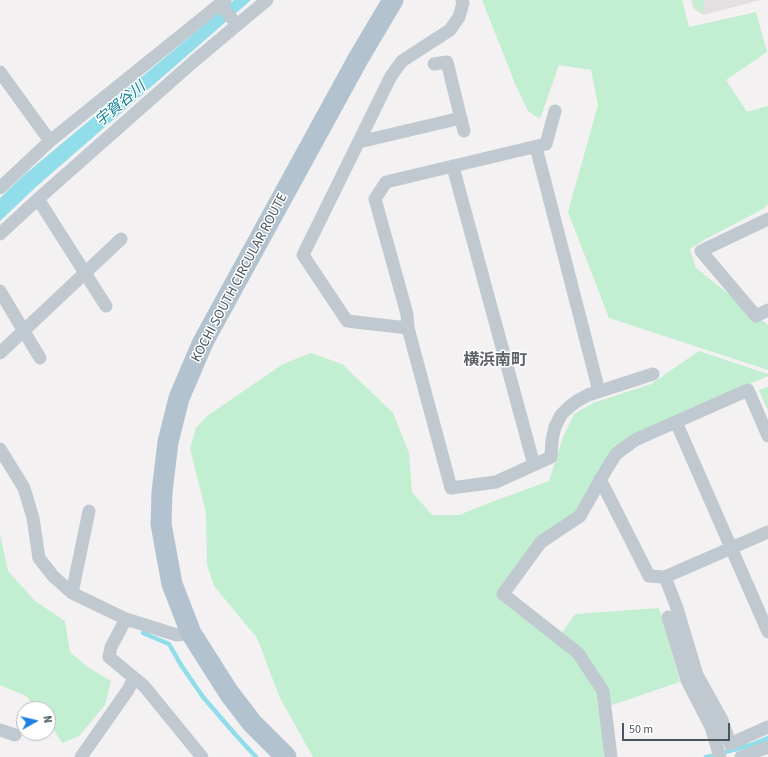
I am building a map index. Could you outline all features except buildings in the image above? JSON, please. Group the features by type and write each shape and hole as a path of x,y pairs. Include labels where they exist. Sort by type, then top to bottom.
{"main road":[{"name":"KOCHI SOUTH CIRCULAR ROUTE","path":"286,757 252,723 229,693 191,633 172,584 161,524 162,492 168,442 179,398 203,342 354,66 393,0"}],"street":[{"path":"0,234 236,23 268,0"},
{"path":"408,328 346,321 303,255 391,76 402,61 450,30 459,17 463,3 462,0"},
{"path":"0,188 50,141 222,3 236,23"},
{"path":"359,142 462,124 447,62 434,64"},
{"path":"0,72 50,141"},
{"path":"555,112 546,144 386,182 375,199 407,314 408,328 451,488 496,482 551,457 554,427 561,415 569,407 588,395 653,374"},
{"path":"536,147 599,391"},
{"path":"453,166 534,465"},
{"path":"38,199 106,306"},
{"path":"768,219 701,251 756,316 768,310"},
{"path":"0,353 121,239"},
{"path":"0,291 40,358"},
{"path":"611,757 603,691 578,653 503,594 542,542 580,516 600,479 616,454 635,440 748,390 768,436"},
{"path":"676,422 768,632"},
{"path":"0,449 24,488 33,518 40,558 53,576 72,593 126,619 177,635 191,633"},
{"path":"600,479 649,576 665,577 768,532"},
{"path":"72,593 89,511"},
{"path":"665,577 677,608 697,674 722,720 730,744 768,727"},
{"path":"668,617 687,680 711,727 720,757"},
{"path":"126,619 111,647 109,657 144,686 202,757"},
{"path":"82,757 81,756 128,690 134,678"},
{"path":"0,730 15,735"},
{"path":"741,757 765,751"}],"shaded area":[{"path":"691,0 761,0 703,15 694,9"}],"green space":[{"path":"482,0 682,0 689,27 756,12 767,52 726,80 747,112 768,106 768,204 763,209 690,249 696,268 768,325 768,370 609,318 568,212 598,105 591,70 559,65 540,119 528,111 516,86"},
{"path":"693,0 704,0 703,13 695,8"},
{"path":"699,351 768,374 768,376 633,435 577,514 497,596 577,654 600,692 604,757 313,757 280,698 257,638 214,586 207,565 206,513 190,448 196,428 207,416 283,364 311,353 342,364 393,413 409,453 412,492 432,515 459,515 549,481 563,437 574,414 593,403 651,384"},
{"path":"768,387 768,411 759,390"},
{"path":"0,534 8,571 35,601 65,621 70,652 88,667 111,681 105,705 79,736 62,743 56,733 56,701 30,701 26,696 0,685"},
{"path":"659,608 680,682 609,706 560,636 575,614"}],"water":[{"name":"宇賀谷川","path":"234,0 251,0 37,186 0,221 0,198 24,175"}],"waterway":[{"path":"143,633 169,644 181,665 203,697 256,757"},
{"path":"725,752 751,745 768,738"},
{"path":"706,757 711,756"}],"district":[{"name":"横浜南町","path":"495,361"}]}
